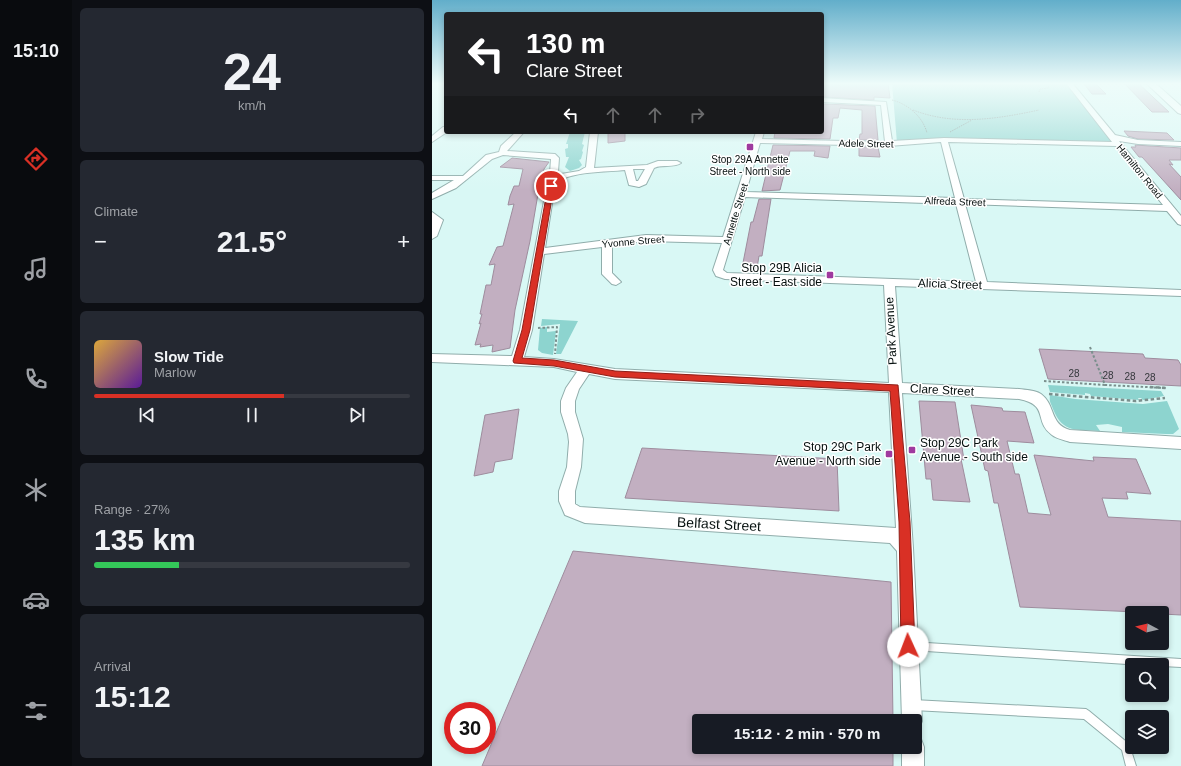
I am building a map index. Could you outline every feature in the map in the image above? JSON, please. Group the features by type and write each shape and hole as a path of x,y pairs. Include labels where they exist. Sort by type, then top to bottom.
{"street":[{"path":"887,119 889,144"},
{"name":"Hamilton Road","path":"1097,119 1181,222"},
{"path":"432,140 444,131"},
{"path":"503,153 506,145 518,134"},
{"path":"589,170 592,165 594,134"},
{"name":"Adele Street","path":"759,136 889,144 946,137 1181,144"},
{"name":"Annette Street","path":"720,274 718,270 726,240 759,136"},
{"path":"946,137 982,285"},
{"path":"432,196 453,186 461,179 471,174 489,157 503,153 552,156 555,158 554,173 560,177"},
{"path":"517,361 526,330 551,186 554,180 560,177 589,170 605,171 648,167 658,163 677,163"},
{"path":"629,169 632,183 639,184 643,182 650,170 648,167"},
{"path":"432,178 461,179"},
{"name":"Alfreda Street","path":"741,194 1169,208"},
{"path":"432,215 438,220 432,236"},
{"name":"Yvonne Street","path":"539,252 658,237 726,240"},
{"path":"607,243 607,274 616,282"},
{"name":"Alicia Street","path":"720,274 732,277 1181,293"},
{"name":"Park Avenue","path":"889,282 911,713"},
{"name":"Clare Street","path":"432,358 554,363 615,374 1019,394 1035,397 1042,404 1050,424 1058,432 1070,436 1181,443"},
{"name":"Belfast Street","path":"586,369 568,399 569,420 575,430 576,440 574,468 568,479 566,496 568,506 574,513 585,516 894,535 902,543"},
{"path":"913,754 914,766"}],"lane":[{"path":"908,646 1181,663"},
{"path":"911,713 1086,714 1126,747 1131,766"}],"path":[{"path":"919,119 928,132 921,134"},
{"path":"952,119 972,120 997,119"},
{"path":"946,137 972,120"},
{"path":"538,328 557,327 555,357"},
{"path":"1090,347 1105,385"},
{"path":"1044,381 1166,388"},
{"path":"1042,392 1136,401 1165,398"}],"shaded area":[{"path":"895,119 1095,119 1114,143 942,138 897,143"},
{"path":"569,134 584,134 582,144 584,145 583,152 581,159 579,160 582,165 579,168 570,171 565,167 569,157 566,157 565,149 568,148 568,144 566,144"},
{"path":"542,319 578,321 561,354 556,354 560,324 541,326"},
{"path":"547,327 547,332 556,331 553,355 542,353 538,350 540,328"},
{"path":"1048,385 1161,391 1164,396 1143,400 1138,398 1139,400 1091,396 1090,394 1085,393 1085,395 1050,392"},
{"path":"1050,395 1075,399 1143,404 1167,401 1179,429 1173,434 1122,432 1122,427 1108,424 1096,425 1100,431 1072,429 1061,423 1057,417 1050,402"}],"building":[{"path":"824,119 833,119 830,139 774,138 775,134 824,134"},
{"path":"862,119 876,119 878,140 859,140 860,134 862,134"},
{"path":"1124,131 1167,133 1174,140 1138,139 1128,136"},
{"path":"608,134 625,134 625,141 608,143"},
{"path":"773,145 830,146 828,158 814,156 815,151 790,151 780,190 762,191"},
{"path":"1135,145 1181,148 1181,160 1169,160 1173,165 1169,164 1181,177 1181,200 1142,157 1139,157 1131,147 1136,147"},
{"path":"859,147 878,147 880,157 859,156"},
{"path":"512,158 549,162 544,169 539,188 530,241 515,310 510,348 492,352 493,345 480,347 481,344 475,345 481,323 479,324 486,285 491,285 495,264 489,265 497,247 503,246 514,204 508,205 510,196 514,186 519,186 523,169 500,167"},
{"path":"759,199 771,199 762,256 759,256 757,268 742,268 751,222 753,222"},
{"path":"1039,349 1143,354 1145,358 1178,360 1181,365 1181,386 1048,379"},
{"path":"919,401 955,402 964,460 961,459 970,502 933,500 931,479 926,479"},
{"path":"971,405 1002,408 1003,411 1025,412 1034,443 1007,441 1015,474 1019,474 1028,513 1051,515 1034,455 1094,461 1093,457 1136,459 1151,494 1126,492 1128,499 1102,498 1108,517 1181,521 1181,615 1169,614 1169,606 1125,606 1125,611 1020,607 998,503 994,503 988,471 985,470"},
{"path":"519,409 512,459 495,462 493,472 474,476 485,415"},
{"path":"642,448 837,459 839,511 625,498"},
{"path":"573,551 891,582 893,714 692,714 692,754 893,754 893,766 482,766 487,754 496,754 496,733"}],"place":[{"name":"Stop 29A Annette Street - North side","path":"750,147"},
{"name":"Stop 29B Alicia Street - East side","path":"830,275"},
{"name":"Stop 29C Park Avenue - South side","path":"912,450"},
{"name":"Stop 29C Park Avenue - North side","path":"889,454"}],"route":[{"path":"551,186 526,330 523,345 517,361 554,363 615,374 895,388 904,522 908,646"}]}
